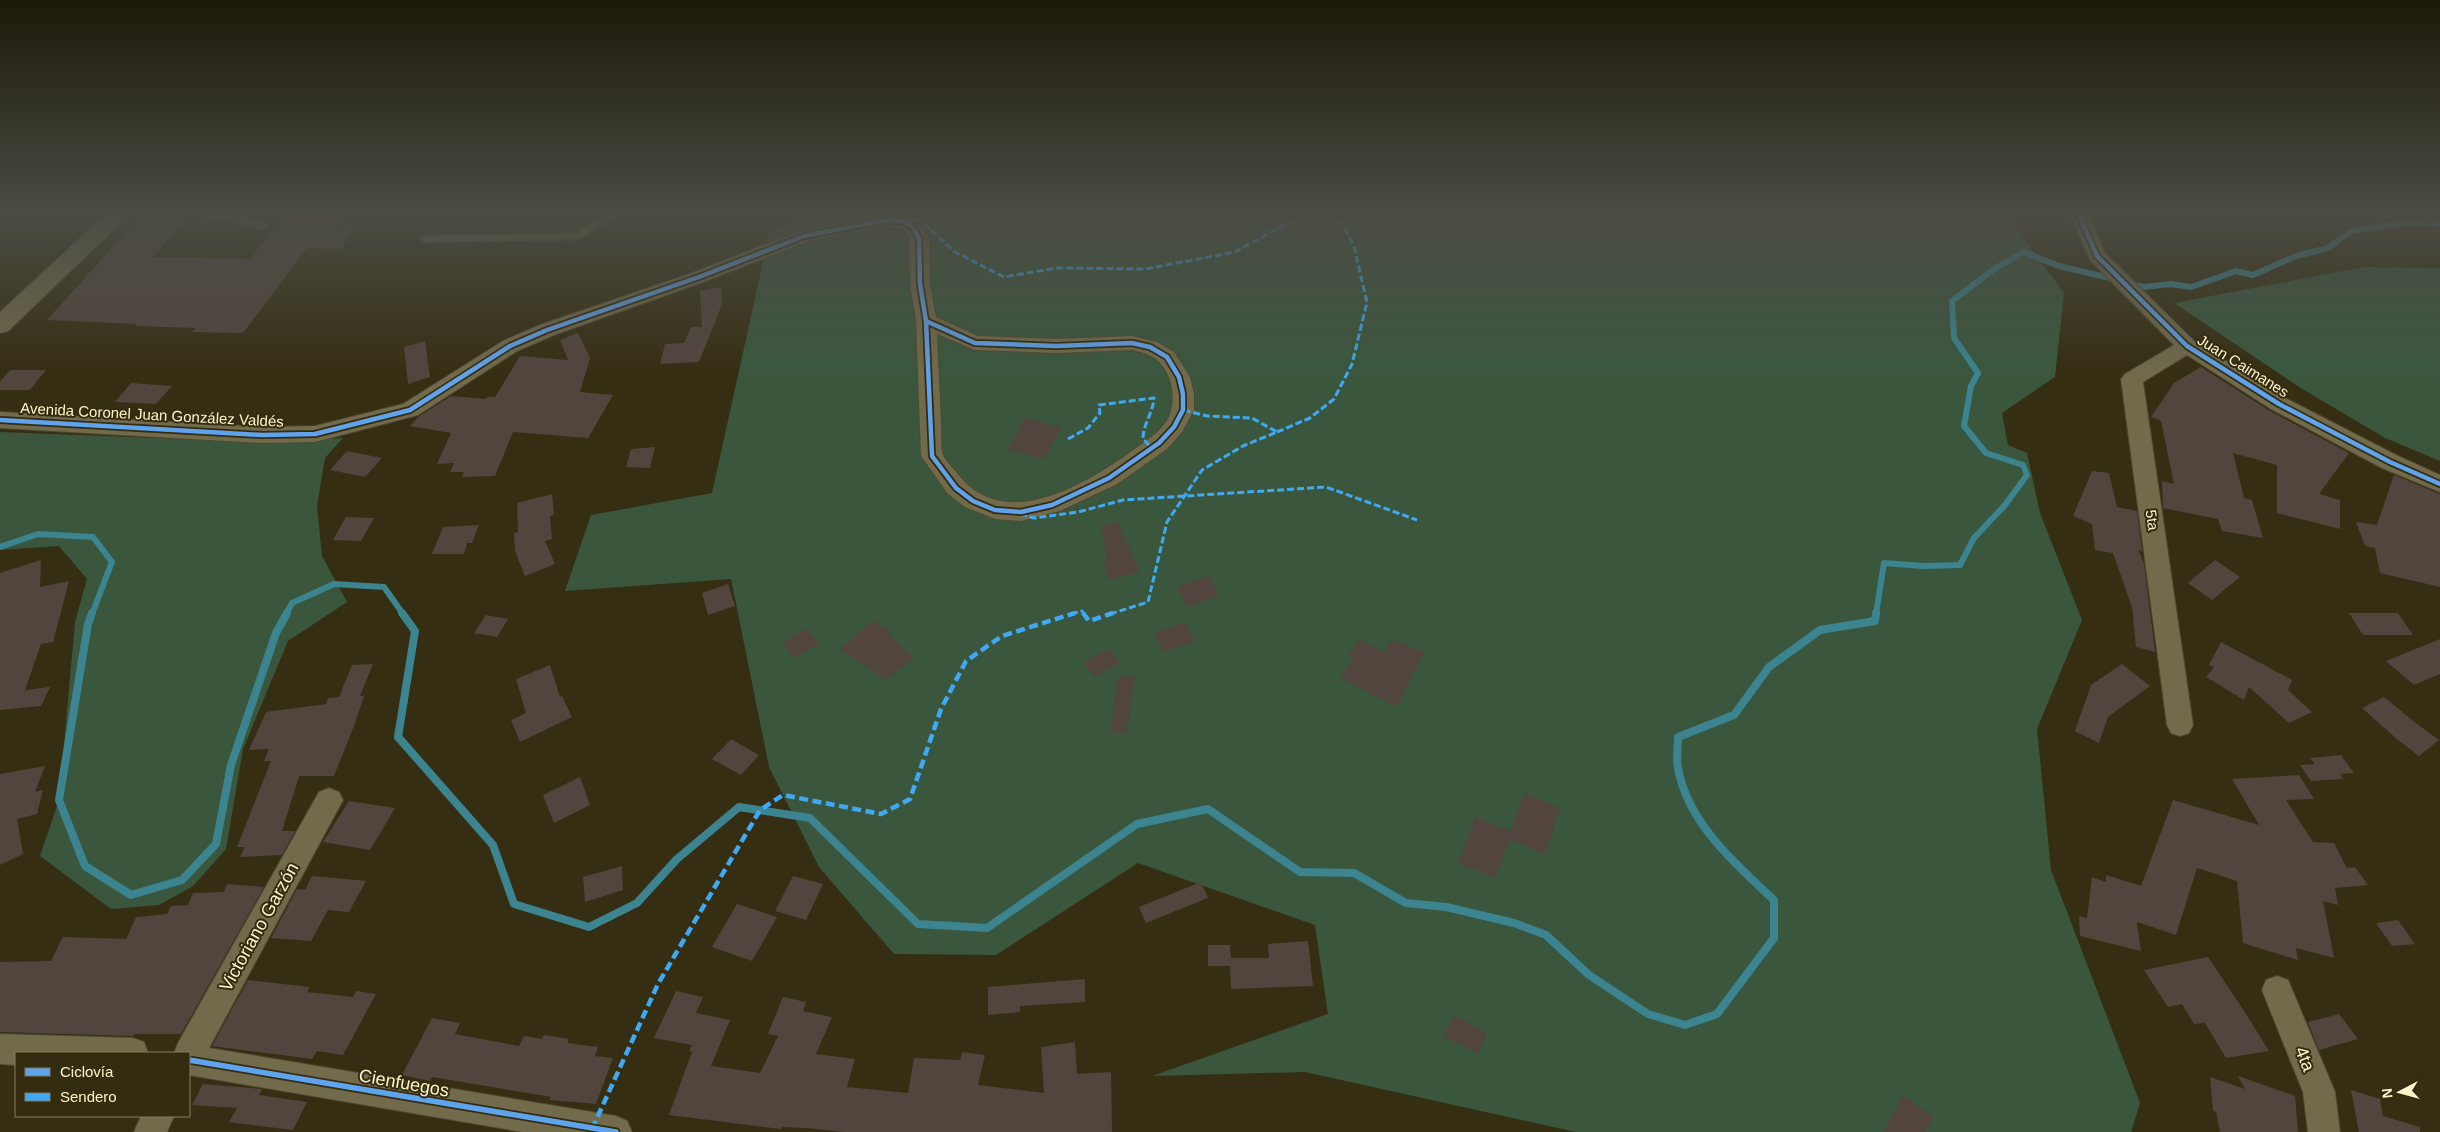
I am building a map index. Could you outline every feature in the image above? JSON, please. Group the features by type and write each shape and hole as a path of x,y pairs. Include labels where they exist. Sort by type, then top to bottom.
{"street":[{"path":"0,325 61,268"},
{"name":"Avenida Coronel Juan González Valdés","path":"0,420 262,435 315,434 410,410 510,346 546,330 723,268"},
{"name":"Avenida Coronel Juan González Valdés","path":"920,268 920,284 926,321 932,456 956,488 973,501 995,510 1021,512 1052,505 1109,478 1160,443 1174,427 1183,410 1183,394 1179,377 1166,357 1150,347 1132,343 1056,346 975,343 926,321"},
{"name":"Juan Caimanes","path":"2109,268 2187,346 2279,404 2390,462 2440,484"},
{"name":"5ta","path":"2180,725 2132,379 2187,346"},
{"name":"Victoriano Garzón","path":"190,1052 329,800"},
{"name":"4ta","path":"2277,990 2319,1092 2324,1132"},
{"path":"1,1051 67,1052"},
{"name":"Cienfuegos","path":"190,1060 599,1131"},
{"path":"150,1132 158,1117"}],"green space":[{"path":"762,268 2045,268 2064,293 2055,377 2002,413 2008,445 2027,453 2040,513 2082,620 2037,729 2051,870 2140,1103 2131,1132 1576,1132 1305,1072 1152,1076 1328,1014 1315,925 1138,863 996,955 894,954 819,867 769,767 731,579 565,591 591,515 712,493"},
{"path":"2360,268 2440,268 2440,461 2385,438 2299,387 2174,303"},
{"path":"0,432 260,442 343,438 325,458 317,506 322,556 347,602 288,641 243,749 226,849 193,886 159,905 111,909 40,856 59,800 75,622 87,579 59,546 0,550"}],"building":[{"path":"94,268 292,268 243,333 192,332 195,328 47,320"},
{"path":"721,287 722,304 699,362 660,364 665,344 684,343 691,327 702,327 700,291"},
{"path":"578,333 590,358 580,392 613,395 588,438 513,432 495,476 462,477 464,472 450,472 454,463 437,464 451,433 410,426 418,417 451,396 486,399 487,397 495,397 520,356 568,360 560,340"},
{"path":"425,341 430,377 408,384 404,347"},
{"path":"2201,367 2270,411 2349,453 2319,494 2340,500 2340,529 2277,513 2277,465 2233,453 2244,498 2252,500 2263,538 2222,531 2218,519 2163,508 2162,481 2174,484 2161,421 2151,417 2174,383"},
{"path":"10,370 46,370 30,390 0,390 0,382"},
{"path":"131,383 172,386 156,404 115,402"},
{"path":"1024,418 1061,427 1044,459 1008,450"},
{"path":"655,447 650,468 626,467 631,449"},
{"path":"347,451 382,458 365,477 330,470"},
{"path":"2092,471 2109,473 2117,507 2137,511 2142,552 2138,549 2144,563 2155,652 2136,647 2132,607 2113,553 2095,550 2092,524 2073,516"},
{"path":"2394,475 2440,494 2440,587 2380,573 2375,548 2365,546 2356,522 2377,525"},
{"path":"552,494 554,515 550,516 552,539 545,541 555,564 525,576 515,551 514,533 518,532 517,503"},
{"path":"346,517 374,518 361,541 333,540"},
{"path":"1118,522 1140,572 1108,580 1103,561 1107,560 1101,525"},
{"path":"479,525 472,543 467,543 464,554 432,554 443,527"},
{"path":"41,560 40,587 69,581 53,642 41,644 25,690 50,687 41,706 0,710 0,573"},
{"path":"2215,560 2240,577 2212,600 2188,583"},
{"path":"1209,576 1219,596 1187,607 1177,587"},
{"path":"728,584 735,606 708,615 702,593"},
{"path":"2349,613 2398,613 2413,635 2363,635"},
{"path":"486,615 508,619 497,637 474,633"},
{"path":"873,620 892,632 889,635 914,658 886,680 840,649"},
{"path":"1185,622 1195,642 1163,652 1154,633"},
{"path":"806,628 819,643 795,658 782,643"},
{"path":"1360,639 1384,652 1391,640 1424,652 1397,707 1340,678 1353,659 1347,656"},
{"path":"2440,639 2440,674 2414,685 2386,661"},
{"path":"2221,642 2292,680 2288,690 2312,712 2289,723 2249,687 2244,700 2206,677 2214,667 2209,665"},
{"path":"1110,649 1120,663 1094,677 1083,662"},
{"path":"373,664 360,696 364,696 354,726 334,776 299,776 282,831 295,831 282,855 240,857 245,847 237,847 271,761 264,761 269,749 249,750 266,712 326,704 328,698 339,697 352,665"},
{"path":"2122,664 2150,686 2108,717 2099,743 2075,731 2091,685"},
{"path":"550,665 560,697 562,696 572,717 520,742 511,720 526,713 516,679"},
{"path":"1118,675 1135,677 1127,733 1110,732"},
{"path":"2384,697 2439,740 2419,756 2398,740 2362,708"},
{"path":"731,739 759,755 741,775 712,759"},
{"path":"2341,755 2354,773 2340,774 2343,779 2311,781 2300,765 2315,764 2310,758"},
{"path":"45,766 35,792 43,790 37,814 17,819 23,854 0,865 0,774"},
{"path":"2299,775 2314,799 2286,800 2313,842 2334,843 2347,868 2355,867 2368,885 2335,888 2338,905 2323,901 2334,958 2296,948 2298,960 2243,943 2237,881 2197,868 2176,935 2137,922 2141,951 2080,936 2079,916 2087,918 2092,877 2106,882 2106,875 2141,886 2173,800 2259,825 2232,779"},
{"path":"580,777 590,805 554,823 543,795"},
{"path":"1525,793 1560,808 1545,854 1510,839 1496,878 1458,863 1475,817 1510,831"},
{"path":"349,801 395,808 370,850 323,842"},
{"path":"622,866 623,890 585,902 583,877"},
{"path":"312,876 366,881 349,912 328,910 311,941 271,938 297,889 305,890"},
{"path":"793,876 823,884 806,920 775,911"},
{"path":"1201,882 1208,898 1146,923 1139,907"},
{"path":"227,884 264,887 181,1034 134,1034 133,1036 0,1032 0,962 51,961 63,937 126,939 136,917 167,914 171,906 188,905 193,893 224,892"},
{"path":"737,904 777,917 752,961 712,947"},
{"path":"2398,920 2415,944 2392,946 2376,923"},
{"path":"1308,941 1313,986 1231,989 1230,966 1208,966 1208,945 1230,945 1231,958 1269,958 1268,944"},
{"path":"2208,957 2269,1051 2226,1058 2205,1023 2194,1024 2182,1004 2168,1007 2144,970"},
{"path":"1085,979 1085,1002 1020,1006 1020,1012 988,1015 988,987"},
{"path":"248,980 310,987 307,992 353,997 356,991 376,994 343,1055 317,1051 312,1059 212,1046"},
{"path":"676,991 703,997 696,1013 730,1020 711,1066 760,1073 778,1036 768,1034 783,997 806,1002 803,1011 832,1017 816,1054 855,1059 847,1087 908,1093 914,1058 960,1060 962,1052 985,1055 978,1085 1044,1093 1041,1047 1075,1042 1077,1074 1111,1072 1112,1132 844,1132 806,1128 782,1127 781,1129 669,1115 692,1052 689,1051 692,1045 654,1038"},
{"path":"2339,1014 2358,1039 2319,1050 2308,1022"},
{"path":"1454,1015 1487,1033 1478,1054 1443,1036"},
{"path":"432,1018 460,1023 455,1034 519,1046 524,1036 542,1039 544,1035 569,1039 567,1043 598,1047 595,1056 613,1058 596,1104 549,1100 551,1097 432,1077 430,1081 402,1075"},
{"path":"2238,1076 2295,1096 2298,1132 2220,1132 2216,1112 2213,1111 2210,1077 2245,1089"},
{"path":"203,1084 262,1089 259,1095 307,1102 293,1130 229,1122 237,1108 192,1105"},
{"path":"2351,1090 2380,1099 2383,1116 2420,1127 2420,1132 2359,1132"},
{"path":"1903,1095 1934,1117 1925,1132 1883,1132"}],"waterway":[{"path":"1876,614 1884,563 1923,566 1960,565 1974,538 2005,505 2027,475 2023,465 1986,453 1964,426 1971,386 1978,373 1954,338 1952,301 1996,268"},
{"path":"2067,268 2114,279"},
{"path":"2131,284 2143,287 2171,284 2191,287 2236,271 2253,275 2269,268"},
{"path":"0,547 38,534 93,537 112,562 92,614"},
{"path":"286,614 292,603 334,584 384,587 403,614"},
{"path":"92,613 88,624 59,800 85,866 131,895 182,880 216,844 231,765 276,633 287,613"},
{"path":"402,613 415,631 398,737 493,845 514,904 589,927 637,903 677,859 739,807 810,818 918,924 987,928 1137,824 1208,809 1300,872 1354,873 1406,903 1446,907 1514,923 1546,935 1589,975 1648,1014 1685,1025 1717,1014 1774,938 1774,900 1729,857 1702,824 1691,806 1683,788 1678,768 1678,737 1734,715 1769,667 1820,630 1875,621 1876,613"}],"marked path":[{"path":"986,268 1004,277 1056,268 1151,268"},
{"path":"1277,432 1310,418 1334,399 1352,364 1367,302 1359,268"},
{"path":"1068,439 1088,428 1100,413 1099,405 1154,398 1154,405 1143,433 1143,439 1152,448"},
{"path":"592,1129 658,984 760,810 783,795 881,814 910,799 941,709 966,661 1002,636 1082,611 1089,621 1148,602 1167,522 1202,470 1243,446 1277,432 1252,418 1207,416 1183,410"},
{"path":"1020,514 1034,518 1078,512 1123,500 1326,487 1417,520"}],"cycle path":[{"path":"0,420 262,435 315,434 410,410 510,346 547,330 722,268"},
{"path":"920,268 920,284 926,321"},
{"path":"2109,268 2187,346 2279,404 2390,462 2440,484"},
{"path":"926,321 975,343 1056,346 1132,343 1150,347 1167,357 1179,377 1183,394 1183,410 1174,427 1159,443 1109,478 1052,505 1021,512 995,510 973,501 956,488 932,456 926,321"},
{"path":"190,1060 616,1132"}]}
